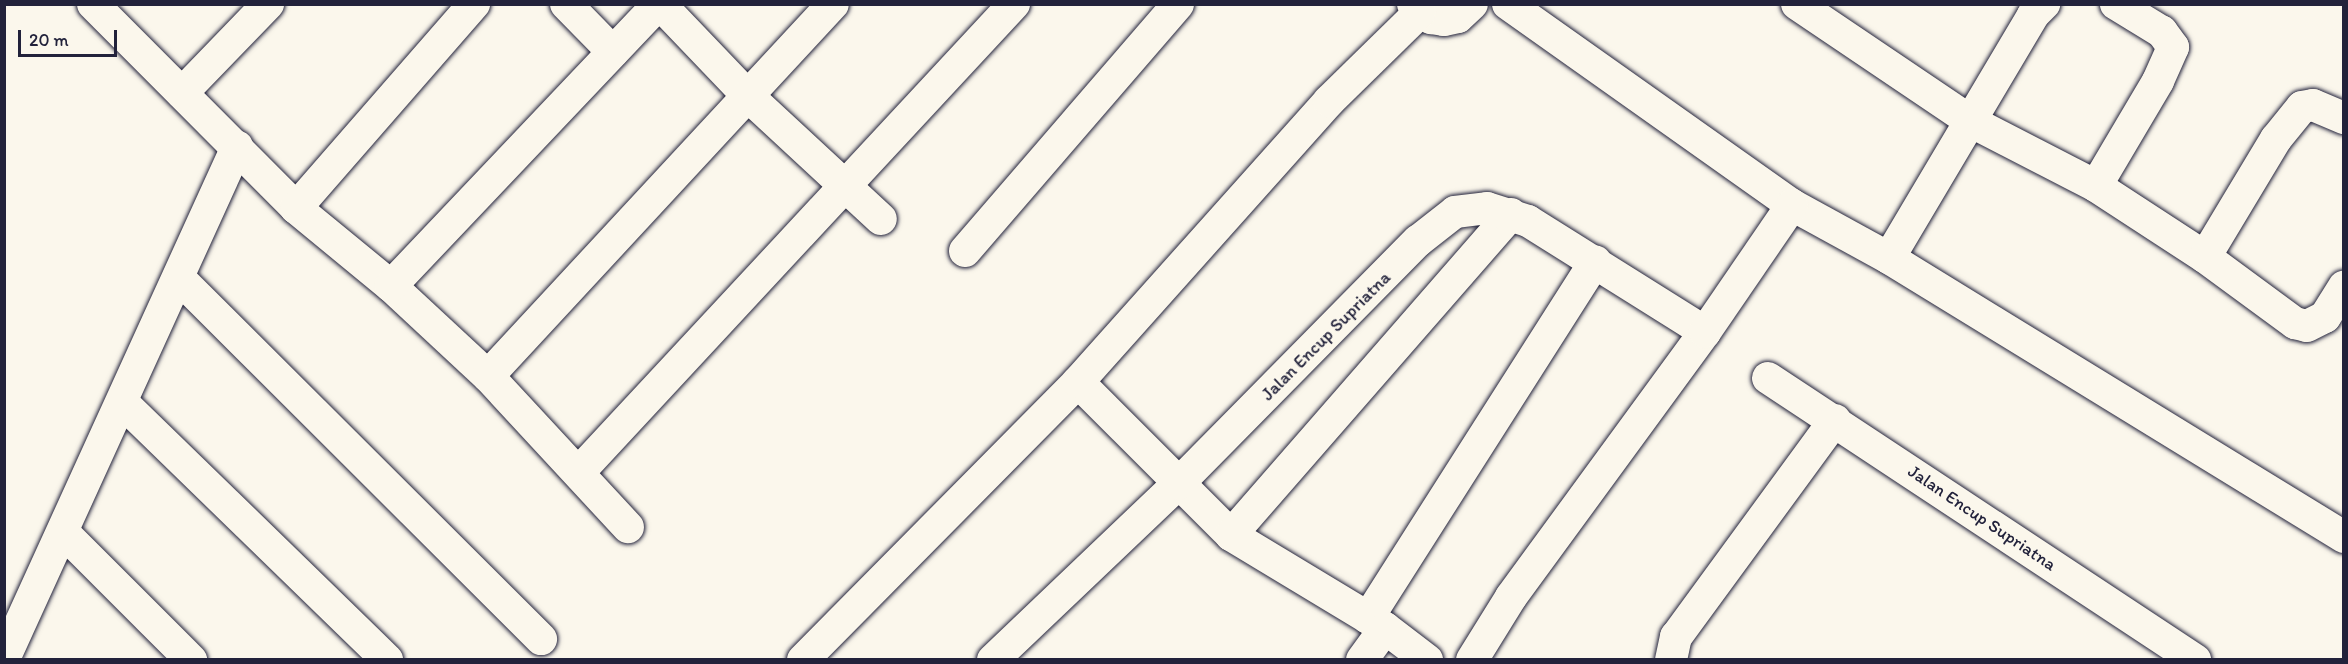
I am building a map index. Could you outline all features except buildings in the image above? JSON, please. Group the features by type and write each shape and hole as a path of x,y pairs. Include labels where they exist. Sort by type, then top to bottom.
{"street":[{"path":"182,93 268,4"},
{"path":"296,208 474,4"},
{"path":"566,4 613,52"},
{"path":"391,286 660,4 748,96 881,219"},
{"path":"488,376 833,4"},
{"path":"579,472 1014,4"},
{"path":"965,250 1178,4"},
{"path":"803,660 1078,382 1329,101 1417,8 1444,20 1458,16 1472,4"},
{"path":"1508,4 1792,205 1889,258 2343,537"},
{"path":"1797,4 1972,122 2096,186 2205,257 2295,323 2307,326 2325,317 2343,287"},
{"path":"2096,186 2158,81 2173,47 2162,32 2116,4"},
{"path":"1889,258 1972,122 2033,8"},
{"path":"108,11 182,93 296,208 391,286 488,376 628,526"},
{"path":"2205,257 2276,139 2302,107 2313,105 2343,118"},
{"path":"4,659 124,404 237,147"},
{"path":"1472,660 1511,597 1706,333 1792,205"},
{"name":"Jalan Encup Supriatna","path":"993,660 1178,484 1442,221 1471,209 1511,214 1555,235 1706,333"},
{"path":"1231,535 1511,214"},
{"path":"1362,660 1376,623 1595,261"},
{"path":"180,279 541,639"},
{"name":"Jalan Encup Supriatna","path":"1768,378 1835,420 2195,660"},
{"path":"1078,382 1231,535 1376,623 1427,660"},
{"path":"124,404 387,660"},
{"path":"1671,660 1676,637 1835,420"},
{"path":"64,532 191,660"}]}
